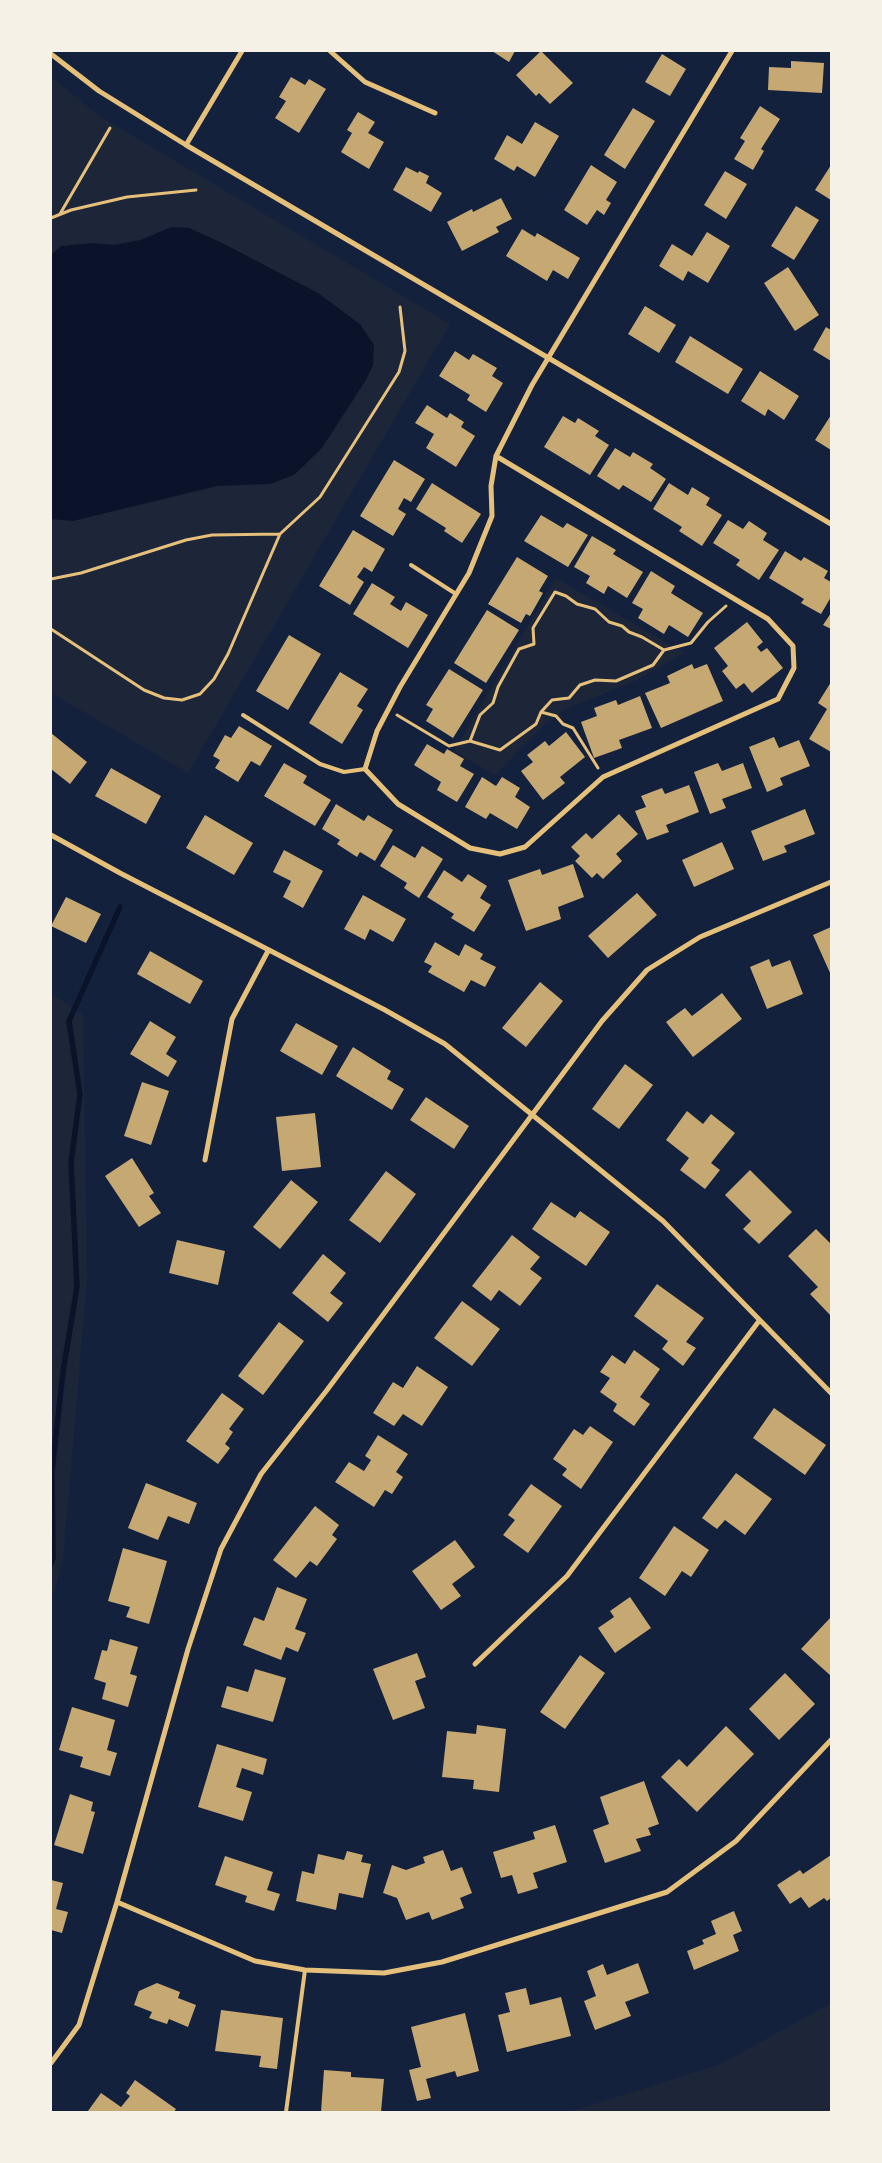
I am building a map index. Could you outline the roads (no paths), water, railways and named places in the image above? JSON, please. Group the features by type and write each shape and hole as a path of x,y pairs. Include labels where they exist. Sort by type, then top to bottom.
{"street":[{"path":"186,145 242,51"},
{"path":"330,51 365,82 435,113"},
{"path":"496,456 768,619 793,646 794,668 778,699 603,777 525,847 500,854 470,848 398,804 365,769 377,731 388,710 469,573 492,516 490,486 496,456 532,385 732,51"},
{"path":"51,54 98,91 186,145 831,524"},
{"path":"51,835 268,951 385,1010 445,1044 531,1116 663,1221 831,1393"},
{"path":"51,2063 80,2025 117,1902 188,1649 225,1541 261,1474 327,1390 602,1021 647,970 700,937 831,882"},
{"path":"204,1160 232,1019 268,951"},
{"path":"476,1664 567,1576 760,1321"},
{"path":"117,1902 255,1961 306,1970 384,1973 442,1962 667,1892 736,1841 831,1740"}],"lane":[{"path":"411,565 456,594"},
{"path":"243,715 320,764 344,772 365,769"},
{"path":"286,2112 306,1970"}],"waterway":[{"path":"51,1564 53,1558 52,1471 63,1372 77,1287 71,1163 80,1094 69,1021 120,907"}]}
